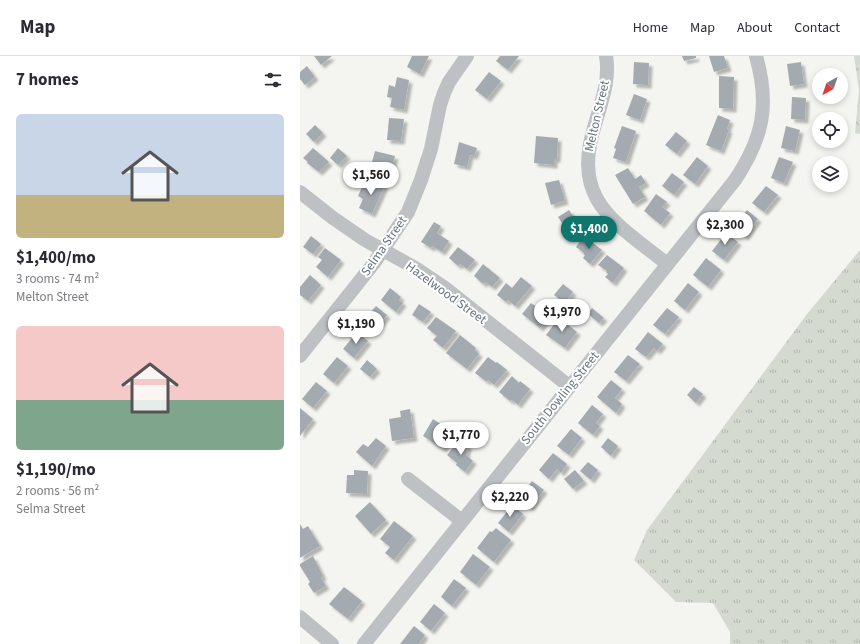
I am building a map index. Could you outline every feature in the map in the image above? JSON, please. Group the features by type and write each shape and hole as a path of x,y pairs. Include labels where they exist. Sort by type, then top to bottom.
{"street":[{"name":"Selma Street","path":"300,356 383,250 408,212 421,180 444,93 449,82 467,56"},
{"name":"Melton Street","path":"606,56 606,84 590,140 588,153 587,164 591,185 604,210 612,220 667,264"},
{"name":"South Dowling Street","path":"364,644 735,180 745,165 753,150 760,127 764,103 762,76 756,56"},
{"name":"Hazelwood Street","path":"300,192 333,218 383,250 417,269 444,288 569,386"},
{"path":"408,479 462,521"},
{"path":"300,617 332,644"}],"green space":[{"path":"854,56 860,56 860,134 855,133 859,90"},
{"path":"860,250 860,644 730,644 730,632 713,603 676,602 634,560 647,530 807,314"}],"building":[{"path":"314,56 332,56 321,65"},
{"path":"412,56 429,56 420,74 407,67"},
{"path":"500,56 519,56 508,70 496,61"},
{"path":"682,56 696,56 696,58 684,61"},
{"path":"709,56 724,56 728,68 714,72"},
{"path":"634,62 649,63 648,85 633,84"},
{"path":"801,62 804,84 790,86 787,64"},
{"path":"307,66 315,77 305,85 300,79 300,72"},
{"path":"489,72 501,81 487,99 475,90"},
{"path":"719,76 734,77 733,109 719,108"},
{"path":"397,77 409,80 404,110 390,107 392,98 387,97 389,85 395,87"},
{"path":"634,94 647,99 640,120 626,115"},
{"path":"792,97 806,98 805,120 791,119"},
{"path":"718,115 730,120 727,129 729,130 721,151 706,145"},
{"path":"389,118 404,119 401,141 387,140"},
{"path":"315,125 323,133 314,142 306,134"},
{"path":"622,126 636,131 626,162 613,158 616,149 614,148"},
{"path":"786,126 800,130 795,151 781,148"},
{"path":"676,132 687,141 677,154 665,145"},
{"path":"536,136 558,138 557,159 554,159 554,165 534,163"},
{"path":"459,142 477,148 474,156 470,155 467,167 454,164"},
{"path":"313,148 329,162 319,172 303,158"},
{"path":"338,148 347,156 338,165 330,158"},
{"path":"375,151 395,156 389,176 375,172 377,163 372,162"},
{"path":"697,157 708,166 695,184 683,175"},
{"path":"779,157 793,162 784,183 771,178"},
{"path":"628,168 635,179 641,175 646,183 639,187 645,197 633,204 615,175"},
{"path":"672,173 684,182 674,195 662,186"},
{"path":"372,179 385,185 372,214 359,208 363,199 358,196 363,185 368,188"},
{"path":"559,180 565,201 551,205 545,183"},
{"path":"766,186 778,195 764,212 752,203"},
{"path":"656,194 667,202 662,207 670,213 661,225 644,211"},
{"path":"569,210 582,229 566,239 561,230 564,226 558,217"},
{"path":"747,210 758,219 745,237 733,228"},
{"path":"434,222 441,226 437,233 449,241 442,252 421,242"},
{"path":"726,233 738,242 724,260 712,251"},
{"path":"311,236 321,244 313,254 303,247"},
{"path":"584,236 602,250 590,264 583,258 585,255 583,254 584,253 576,247"},
{"path":"458,247 475,260 467,269 460,264 458,266 449,258"},
{"path":"325,248 341,260 328,277 316,267 322,260 318,257"},
{"path":"607,255 624,268 613,283 605,277 608,274 606,272 607,271 598,265"},
{"path":"706,258 721,270 708,287 693,275"},
{"path":"483,264 500,278 492,287 485,282 483,284 474,276"},
{"path":"310,275 321,285 308,301 300,295 300,287"},
{"path":"521,277 532,286 515,306 508,300 506,302 497,295 506,283 512,288"},
{"path":"688,283 699,292 685,310 674,301"},
{"path":"563,284 573,292 564,303 554,295"},
{"path":"390,288 401,297 399,300 403,303 396,312 381,300"},
{"path":"531,303 541,310 545,304 553,311 540,328 522,314"},
{"path":"419,304 431,312 423,322 412,315"},
{"path":"376,306 387,315 373,332 361,323"},
{"path":"592,308 604,318 599,323 588,314"},
{"path":"667,308 679,317 665,334 653,325"},
{"path":"436,317 456,331 443,348 433,340 437,336 427,328"},
{"path":"559,318 577,332 565,348 546,335"},
{"path":"357,332 368,341 354,358 343,349"},
{"path":"648,332 663,344 657,351 654,348 646,357 635,349"},
{"path":"460,335 476,348 475,350 479,354 467,369 446,353"},
{"path":"628,355 640,364 626,381 614,372"},
{"path":"337,357 348,366 334,383 323,374"},
{"path":"488,357 507,370 494,385 488,380 487,382 475,373"},
{"path":"367,360 377,369 370,377 360,369"},
{"path":"512,376 519,383 520,381 530,389 518,405 512,400 510,401 499,392"},
{"path":"611,380 622,389 615,398 622,404 616,413 597,397"},
{"path":"316,382 327,391 313,408 302,399"},
{"path":"694,387 703,394 696,403 687,395"},
{"path":"592,405 603,414 596,423 600,426 593,435 578,423"},
{"path":"300,408 313,419 300,436"},
{"path":"410,409 414,438 392,441 389,419 401,417 400,411"},
{"path":"433,419 442,425 440,429 451,437 443,449 423,436"},
{"path":"571,429 582,438 569,455 557,446"},
{"path":"376,438 386,446 372,466 356,452 363,444 368,447"},
{"path":"608,438 618,446 611,456 601,447"},
{"path":"460,439 469,447 466,451 466,455 473,461 465,472 447,455"},
{"path":"553,453 567,464 561,473 557,469 549,479 539,470"},
{"path":"588,462 598,470 591,480 580,471"},
{"path":"354,470 368,471 367,494 346,493 347,475 354,475"},
{"path":"575,470 584,481 573,489 564,479"},
{"path":"532,481 544,490 530,508 518,499"},
{"path":"370,502 386,520 371,534 355,516"},
{"path":"512,505 523,514 509,532 498,523"},
{"path":"394,521 413,536 394,560 385,553 390,547 380,539"},
{"path":"300,524 303,529 308,526 320,546 300,558"},
{"path":"496,528 511,540 494,562 477,548 490,531 492,532"},
{"path":"473,554 490,567 476,585 460,572"},
{"path":"313,556 323,576 321,578 326,586 314,593 308,584 310,582 300,566 300,564"},
{"path":"454,579 466,588 452,606 441,597"},
{"path":"344,587 362,601 348,619 329,604"},
{"path":"434,604 445,613 431,631 420,622"},
{"path":"414,626 425,635 419,644 400,644"}]}
